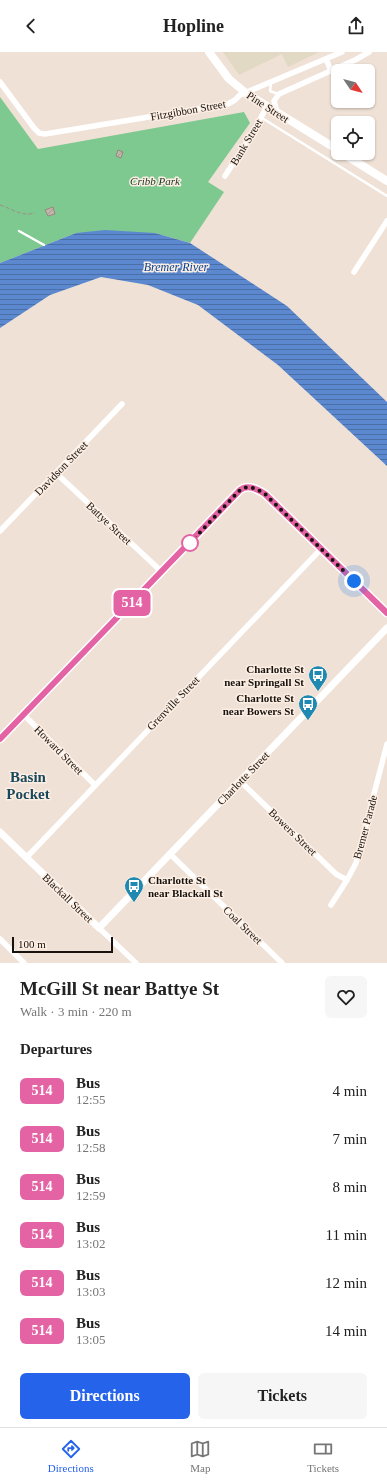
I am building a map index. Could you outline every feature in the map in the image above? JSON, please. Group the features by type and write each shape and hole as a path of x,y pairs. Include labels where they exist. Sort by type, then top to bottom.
{"main road":[{"name":"Pine Street","path":"208,52 229,79 246,93 331,146"},
{"path":"353,160 387,181"}],"street":[{"name":"Fitzgibbon Street","path":"0,82 32,126 41,134 228,104 240,95 342,52"},
{"path":"346,64 369,52"},
{"path":"278,113 274,101 279,94 331,71 326,59"},
{"name":"Bank Street","path":"224,176 267,106"},
{"path":"354,272 387,221"},
{"name":"Davidson Street","path":"0,531 122,404"},
{"name":"Battye Street","path":"56,473 162,572"},
{"path":"0,739 240,490 248,487 255,488 265,494 387,613"},
{"name":"Grenville Street","path":"26,858 321,550"},
{"name":"Charlotte Street","path":"99,928 387,628"},
{"name":"Howard Street","path":"24,715 95,785"},
{"name":"Bremer Parade","path":"331,905 356,863 387,744"},
{"name":"Bowers Street","path":"240,781 336,874 347,880"},
{"name":"Blackall Street","path":"0,832 136,963"},
{"name":"Coal Street","path":"170,854 282,963"},
{"path":"0,940 24,963"}],"lane":[{"path":"271,83 270,91 279,94"},
{"name":"Pine Street","path":"261,118 387,196"},
{"path":"19,231 44,245"}],"path":[{"path":"0,205 22,214 28,215 35,212"}],"shaded area":[{"path":"223,52 319,52 288,67 282,54 239,75"}],"green space":[{"name":"Cribb Park","path":"0,97 38,149 244,112 250,123 208,182 224,192 190,243 155,233 76,233 0,263"}],"water":[{"name":"Bremer River","path":"105,230 155,233 190,243 287,306 387,402 387,466 278,365 198,305 148,285 101,277 50,295 0,328 0,263 76,233"}],"building":[{"path":"118,150 123,152 121,158 116,156"},
{"path":"53,207 55,214 48,216 45,210"}],"bus line":[{"name":"514","path":"0,739 240,490 245,487 255,488 265,494 387,613"}],"place":[{"name":"Charlotte St near Springall St","path":"318,692"},
{"name":"Charlotte St near Bowers St","path":"308,721"},
{"name":"Charlotte St near Blackall St","path":"134,903"}],"district":[{"name":"Basin Pocket","path":"28,786"}],"route":[{"path":"190,543 242,488 255,488 265,494 354,581"}]}
